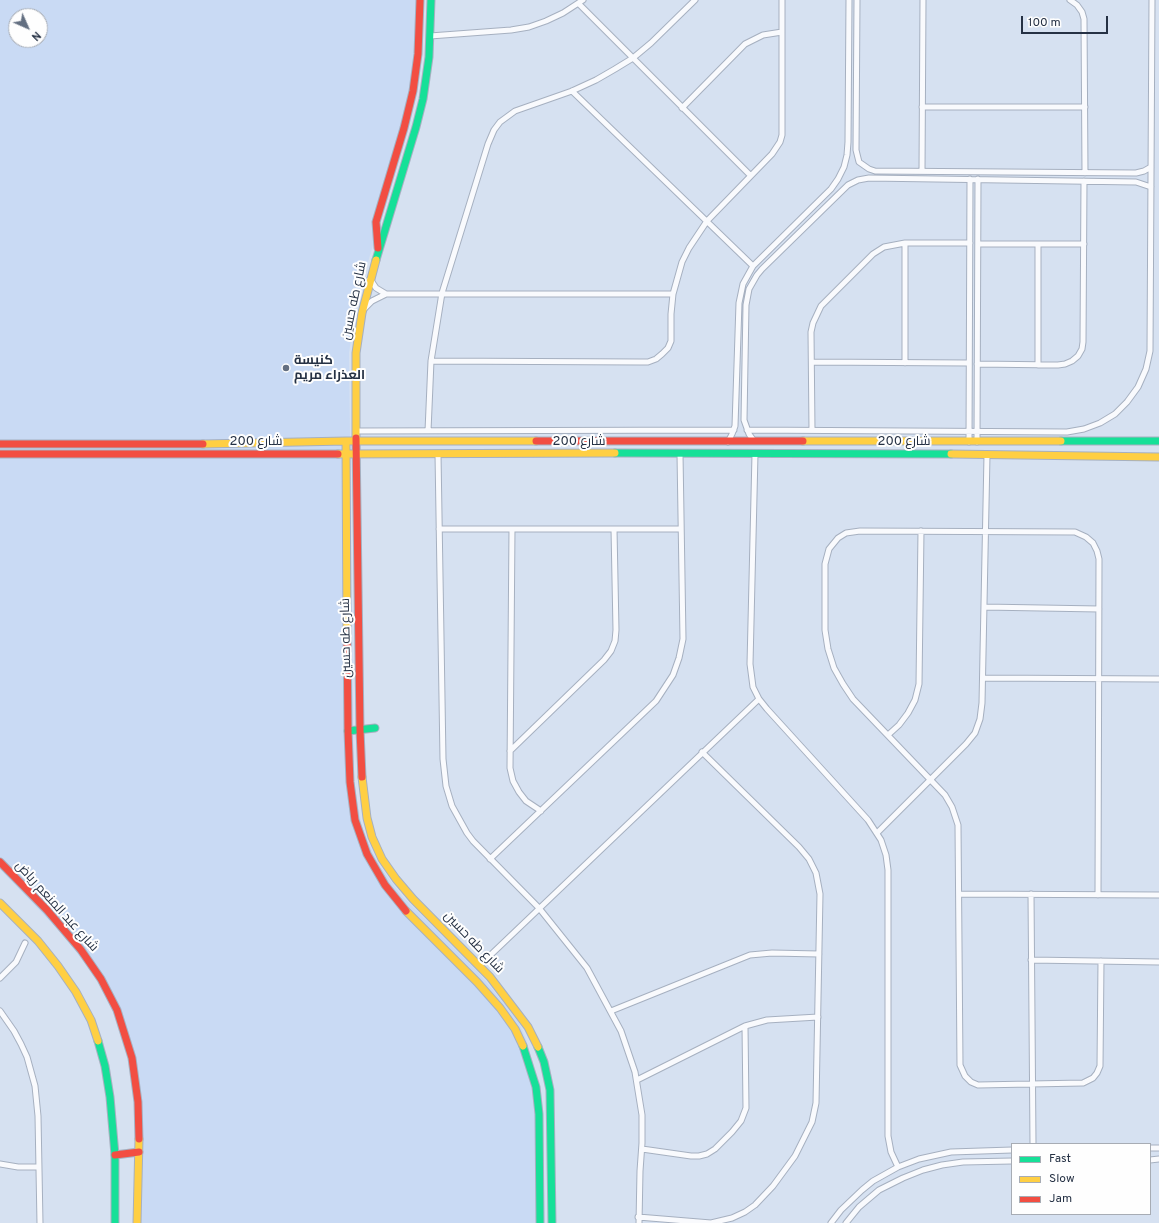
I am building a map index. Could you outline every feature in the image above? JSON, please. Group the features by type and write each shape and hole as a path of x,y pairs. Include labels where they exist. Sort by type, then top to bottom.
{"street":[{"path":"378,250 376,222 404,128 413,91 418,54 420,0"},
{"name":"شارع طه حسين","path":"431,0 427,78 420,113 370,279 362,313 356,366 360,730 364,804 372,837 382,859 396,879 504,994 518,1011 534,1039 544,1062 550,1090 552,1223"},
{"path":"428,431 431,361 442,293 488,144 494,130 503,119 514,111 572,91 596,80 633,58 651,43 695,0"},
{"path":"431,361 648,362 656,359 668,348 671,341 671,314 673,294 677,277 684,257 694,238 707,221 776,148 782,135 782,0"},
{"path":"728,442 734,430 740,293 747,275 753,266 831,189 844,167 848,142 849,0"},
{"path":"857,0 856,150 857,156 864,166 875,171 1084,173 1136,173 1151,167"},
{"path":"922,171 923,0"},
{"path":"1070,0 1077,5 1082,12 1084,19 1084,173"},
{"path":"747,430 1067,432 1084,429 1100,423 1115,414 1127,402 1138,387 1146,369 1150,351 1152,0"},
{"path":"430,36 510,30 529,27 552,19 581,2 633,58 750,175"},
{"path":"682,108 745,44 763,35 782,32"},
{"path":"572,91 753,266"},
{"path":"922,107 1085,107"},
{"path":"755,442 747,430 744,420 746,305 750,289 757,275 762,269 853,182 869,178 970,179 1136,182 1151,187"},
{"path":"969,442 970,179"},
{"path":"977,442 978,180"},
{"path":"977,364 1065,364 1078,356 1082,349 1083,342 1084,181"},
{"path":"812,430 812,328 816,314 821,306 872,254 884,247 898,243 970,243"},
{"path":"904,243 905,363"},
{"path":"978,244 1084,244"},
{"path":"1038,244 1038,365"},
{"path":"370,279 376,288 386,294"},
{"path":"362,313 372,301 386,294 673,294"},
{"path":"812,362 969,363"},
{"path":"356,431 734,430"},
{"name":"شارع طه حسين","path":"346,441 348,731 350,782 354,813 361,840 379,876 409,914 477,982 500,1008 515,1029 523,1046 536,1087 538,1108 540,1223"},
{"name":"شارع 200","path":"0,444 236,444 346,441 1159,441"},
{"name":"شارع 200","path":"0,454 755,454 1159,457"},
{"path":"438,454 442,754 444,777 452,806 461,824 473,841 539,908 587,968 611,1011 627,1044 637,1080 642,1115 642,1149 638,1220 704,1223 725,1220 738,1216 750,1208 773,1186 795,1156 812,1122 816,1103 819,888 816,873 809,859 799,847 702,752"},
{"path":"490,859 656,701 673,675 679,658 683,639 680,454"},
{"path":"755,454 750,664 751,679 759,699 767,709 868,820 877,833 883,847 888,870 888,1136 891,1152 898,1167"},
{"path":"877,833 966,744 974,733 982,714 987,455"},
{"path":"439,529 681,529"},
{"path":"512,529 510,768 516,786 526,801 541,811"},
{"path":"510,751 604,660 613,646 616,630 614,529"},
{"path":"1098,895 1099,609 1098,555 1095,546 1086,537 1075,532 860,530 842,535 834,541 828,549 825,559 825,630 831,658 838,676 848,692 949,801 958,825 960,1065 968,1080 978,1085 1083,1083 1093,1078 1100,1066 1101,961"},
{"path":"888,735 899,725 908,713 915,700 919,684 921,531"},
{"path":"984,606 1099,609"},
{"path":"983,678 1159,679"},
{"path":"479,966 759,699"},
{"path":"348,731 375,728"},
{"name":"شارع عبد المنعم رياض","path":"0,862 47,910 81,950 101,979 117,1010 128,1042 135,1073 138,1102 139,1152 137,1223"},
{"path":"959,894 1159,895"},
{"path":"1031,894 1033,1143"},
{"path":"0,903 38,942 58,966 76,992 91,1020 101,1050 108,1082 114,1154 115,1223"},
{"path":"0,978 16,962 25,942"},
{"path":"611,1011 750,955 772,953 819,954"},
{"path":"1031,960 1159,962"},
{"path":"0,1011 21,1044 35,1086 40,1223"},
{"path":"637,1080 745,1026 767,1020 818,1017"},
{"path":"642,1149 699,1156 707,1154 715,1149 732,1132 741,1121 746,1108 745,1026"},
{"path":"831,1223 841,1210 862,1190 873,1181 898,1167 930,1156 951,1152 1011,1150"},
{"path":"114,1154 139,1152"},
{"path":"846,1223 859,1207 880,1190 922,1170 963,1162 1011,1161"},
{"path":"0,1164 18,1167 39,1167"}],"shaded area":[{"path":"0,0 421,0 420,58 405,135 357,300 349,353 354,782 362,827 380,866 401,895 478,972 519,1023 526,1039 538,1082 542,1109 545,1223 140,1223 139,1114 130,1059 114,1011 102,987 63,935 0,869"}],"traffic: fast":[{"path":"376,260 423,99 429,57 431,0"},
{"path":"1061,441 1159,441"},
{"path":"615,453 951,454"},
{"path":"348,731 375,728"},
{"path":"98,1041 105,1066 110,1097 115,1155 115,1223"},
{"path":"523,1046 536,1087 539,1114 540,1223"},
{"path":"538,1047 544,1062 550,1090 552,1223"}],"traffic: slow":[{"path":"356,438 356,353 362,313 376,260"},
{"path":"346,441 347,632"},
{"path":"203,444 346,441 536,441"},
{"path":"803,441 1061,441"},
{"path":"338,454 615,453"},
{"path":"951,454 1159,457"},
{"path":"362,777 367,818 372,837 382,859 413,899 490,977 528,1027 538,1047"},
{"path":"0,903 38,941 58,966 76,992 91,1020 98,1041"},
{"path":"406,911 477,982 500,1008 515,1029 523,1046"},
{"path":"137,1223 139,1139"}],"traffic: jam":[{"path":"378,248 376,222 404,128 413,91 418,54 420,0"},
{"path":"356,438 362,777"},
{"path":"536,441 803,441"},
{"path":"0,444 203,444"},
{"path":"0,454 338,454"},
{"path":"347,632 350,782 355,820 367,854 385,885 406,911"},
{"path":"0,862 47,910 81,950 101,979 117,1010 132,1058 138,1102 139,1139"},
{"path":"115,1155 139,1152"}],"place":[{"name":"كنيسة العذراء مريم","path":"286,368"}]}
